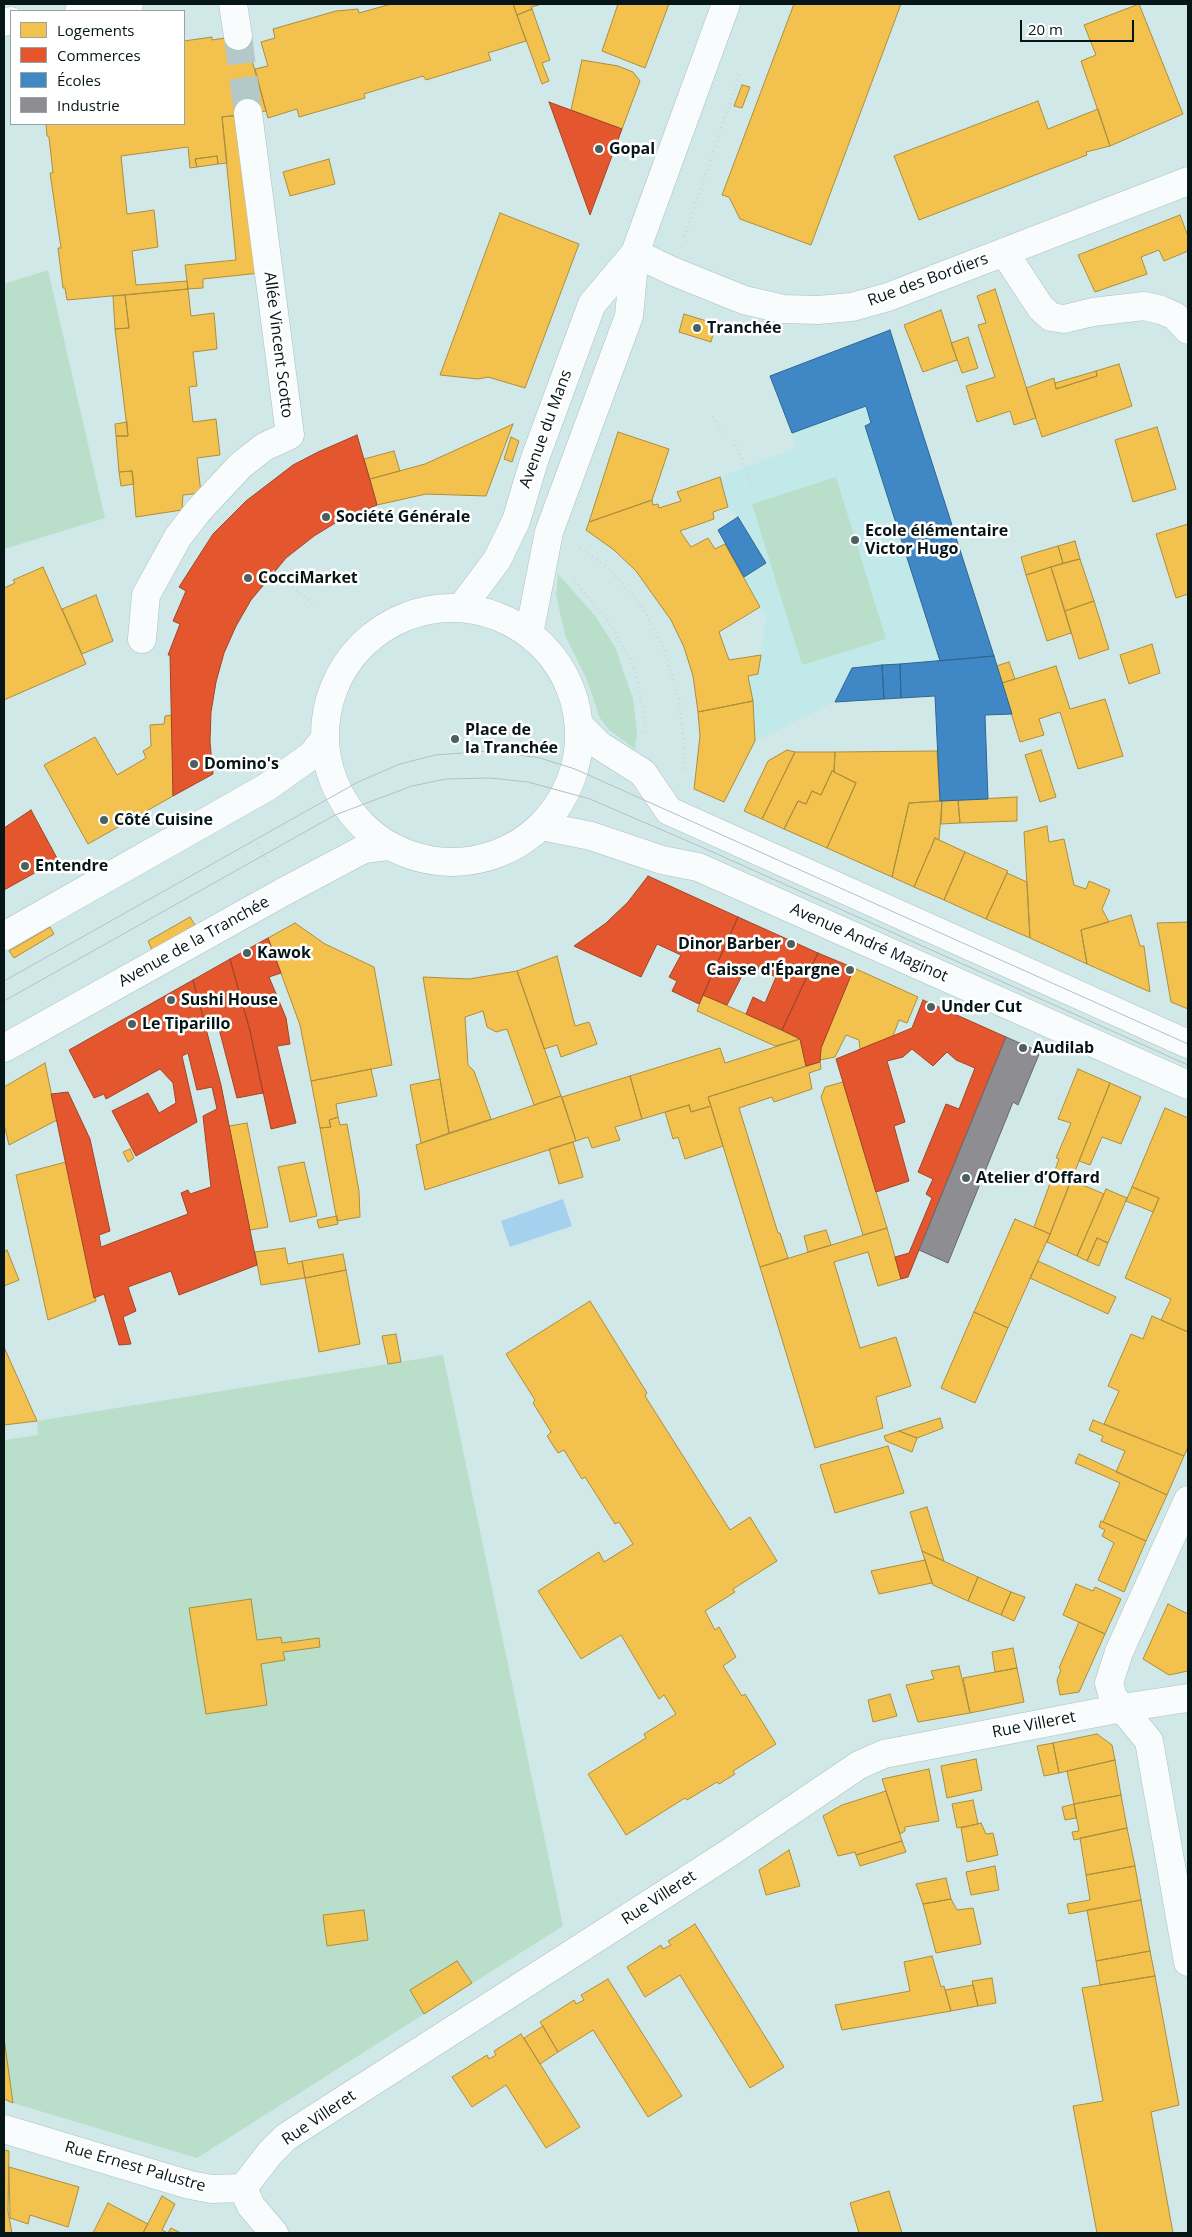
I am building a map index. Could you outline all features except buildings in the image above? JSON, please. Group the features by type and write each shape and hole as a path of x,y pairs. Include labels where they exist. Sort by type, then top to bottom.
{"main road":[{"path":"86,10 129,4"},
{"path":"233,4 238,36"},
{"name":"Avenue du Mans","path":"529,634 549,532 629,316 635,253 726,4"},
{"name":"Allée Vincent Scotto","path":"142,639 146,595 178,536 198,511 241,465 264,447 290,435 248,114"},
{"name":"Rue des Bordiers","path":"635,253 672,271 744,300 783,309 818,310 852,306 888,296 1188,181"},
{"path":"1004,252 1041,308 1051,317 1064,319 1093,312 1144,306 1161,310 1174,316 1188,330"},
{"name":"Avenue du Mans","path":"460,608 498,560 516,521 534,461 592,304 635,253"},
{"path":"460,608 493,615 508,621 529,634 549,654 569,684 576,704 579,725 578,753 572,780 560,804 542,826 524,841 503,853 480,860 456,863 433,862 410,856 388,846 367,830 348,810 336,788 328,764 325,738 328,708 338,679 354,654 376,633 402,618 430,610 460,608"},
{"path":"579,725 599,745 643,773 669,811 1188,1044"},
{"path":"4,936 267,788 312,756 325,738"},
{"name":"Avenue André Maginot","path":"542,826 591,836 662,860 698,866 1188,1085"},
{"name":"Avenue de la Tranchée","path":"4,1048 364,849 388,846"},
{"path":"1188,1500 1119,1652 1109,1683 1113,1697 1149,1741 1188,1962"},
{"name":"Rue Villeret","path":"243,2188 270,2153 286,2137 724,1856 859,1765 884,1754 1122,1708 1188,1698"},
{"name":"Rue Ernest Palustre","path":"4,2129 190,2185 212,2189 243,2188"},
{"path":"243,2188 251,2206 274,2233"}],"path":[{"path":"693,248 685,236 741,68"},
{"path":"713,416 723,436"},
{"path":"734,440 755,493"},
{"path":"579,547 610,570 628,589 642,607 662,644 679,699 685,752 684,767 680,774"},
{"path":"273,571 316,606"},
{"path":"568,574 588,595 611,626 634,667 645,718 644,740"},
{"path":"252,834 268,863"}],"shaded area":[{"name":"Ecole élémentaire Victor Hugo","path":"890,330 994,656 852,668 835,702 755,741 753,701 748,676 758,674 766,618 744,577 766,563 738,517 728,507 720,477 796,448 770,376"},
{"path":"563,1199 572,1226 510,1247 501,1221"}],"green space":[{"path":"48,270 105,518 4,549 4,284"},
{"path":"836,477 886,639 802,665 752,504"},
{"path":"558,574 596,617 615,647 633,699 637,733 635,749 609,730 600,718 587,680 565,635 556,595"},
{"path":"443,1355 563,1926 197,2158 13,2103 4,2038 4,1440 38,1435 37,1421"}],"tunnel":[{"path":"238,36 248,113"}],"tram line":[{"path":"4,981 358,782 400,764 435,755 490,751 540,758 575,769 1188,1044"},
{"path":"4,1001 335,815 412,786 446,779 490,778 528,782 590,799 1188,1065"}],"place":[{"name":"Gopal","path":"599,149"},
{"name":"Tranchée","path":"697,328"},
{"name":"Société Générale","path":"326,517"},
{"name":"Ecole élémentaire Victor Hugo","path":"855,540"},
{"name":"CocciMarket","path":"248,578"},
{"name":"Place de la Tranchée","path":"455,739"},
{"name":"Domino's","path":"194,764"},
{"name":"Côté Cuisine","path":"104,820"},
{"name":"Entendre","path":"25,866"},
{"name":"Dinor Barber","path":"791,944"},
{"name":"Kawok","path":"247,953"},
{"name":"Caisse d'Épargne","path":"850,970"},
{"name":"Sushi House","path":"171,1000"},
{"name":"Under Cut","path":"931,1007"},
{"name":"Le Tiparillo","path":"132,1024"},
{"name":"Audilab","path":"1023,1048"},
{"name":"Atelier d’Offard","path":"966,1178"}]}
